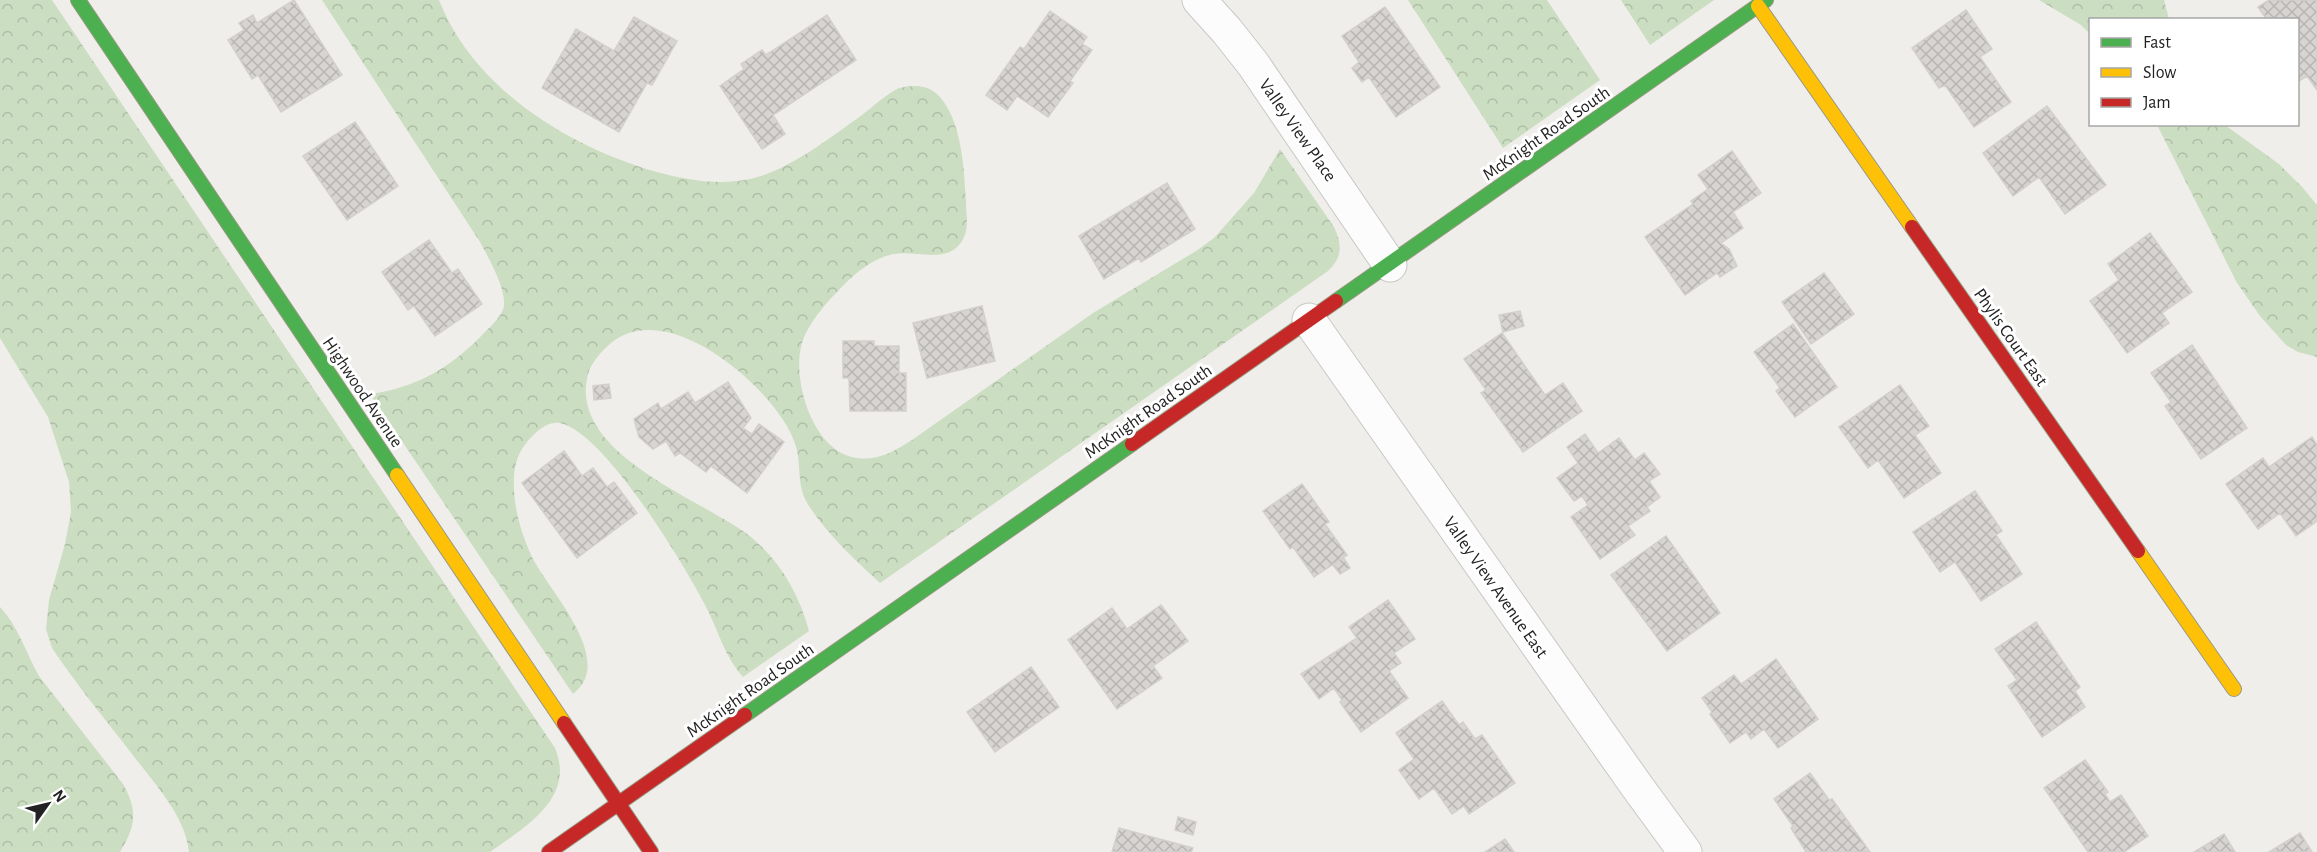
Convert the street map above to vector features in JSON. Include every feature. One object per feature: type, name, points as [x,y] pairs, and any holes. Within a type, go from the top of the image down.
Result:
[{"type":"street","name":"Highwood Avenue","points":[[78,0],[651,852]]},
{"type":"street","name":"Valley View Place","points":[[1199,0],[1253,64],[1390,265]]},
{"type":"street","name":"McKnight Road South","points":[[549,852],[1762,3]]},
{"type":"street","name":"Phylis Court East","points":[[1762,3],[2234,689]]},
{"type":"street","name":"Valley View Avenue East","points":[[1309,321],[1629,776],[1686,852]]},
{"type":"green space","points":[[0,0],[52,0],[555,748],[560,766],[559,782],[553,796],[544,809],[531,821],[490,852],[189,852],[182,825],[159,788],[52,648],[46,629],[49,600],[65,544],[71,512],[69,482],[48,417],[0,338]]},
{"type":"green space","points":[[322,0],[439,0],[455,32],[475,61],[500,87],[528,110],[591,147],[624,161],[657,172],[709,182],[748,179],[774,171],[813,149],[899,88],[919,86],[928,88],[937,94],[952,116],[960,144],[967,215],[964,237],[958,246],[942,254],[894,254],[878,259],[863,268],[828,302],[813,322],[802,343],[799,358],[803,394],[817,429],[828,443],[842,453],[857,458],[879,457],[906,444],[1093,313],[1214,238],[1254,193],[1280,149],[1334,227],[1339,239],[1339,255],[1328,271],[880,583],[816,517],[805,499],[794,441],[781,417],[750,381],[729,363],[681,336],[656,330],[632,332],[611,343],[596,359],[589,371],[587,400],[597,426],[616,450],[642,470],[729,522],[762,547],[788,580],[800,604],[809,631],[743,677],[731,660],[705,605],[680,561],[620,474],[598,449],[578,432],[560,423],[549,424],[527,442],[520,453],[515,468],[514,492],[526,544],[574,624],[583,644],[588,663],[585,680],[573,694],[370,394],[419,381],[447,365],[473,344],[496,320],[503,310],[504,299],[496,273],[480,242]]},
{"type":"green space","points":[[1408,0],[1547,0],[1600,80],[1503,148]]},
{"type":"green space","points":[[1621,0],[1714,0],[1650,45]]},
{"type":"green space","points":[[2039,0],[2164,0],[2169,18],[2089,18],[2089,33],[2081,25]]},
{"type":"green space","points":[[2158,126],[2226,126],[2279,164],[2317,205],[2317,357],[2298,352],[2286,345],[2260,316],[2237,283]]},
{"type":"green space","points":[[0,607],[17,631],[39,676],[123,784],[128,794],[133,811],[132,826],[120,852],[0,852]]},
{"type":"building","points":[[294,0],[342,75],[281,112],[258,75],[252,79],[228,40],[244,30],[239,23],[253,15],[257,23]]},
{"type":"building","points":[[2269,0],[2317,0],[2317,90],[2307,76],[2299,81],[2299,18],[2266,18],[2258,7]]},
{"type":"building","points":[[1385,7],[1440,87],[1396,117],[1369,77],[1362,82],[1352,68],[1359,62],[1342,36]]},
{"type":"building","points":[[1966,10],[1992,49],[1980,57],[2011,102],[1974,127],[1945,85],[1939,88],[1912,48]]},
{"type":"building","points":[[1050,11],[1087,37],[1082,44],[1092,50],[1070,81],[1073,83],[1048,117],[1017,96],[1007,110],[986,95],[1020,47],[1024,49]]},
{"type":"building","points":[[827,15],[856,60],[773,115],[785,134],[762,149],[720,86],[744,69],[741,64],[762,50],[766,55]]},
{"type":"building","points":[[634,17],[677,41],[652,85],[647,83],[619,132],[542,88],[576,29],[614,51]]},
{"type":"building","points":[[2047,106],[2106,185],[2065,214],[2039,177],[2013,196],[1983,153]]},
{"type":"building","points":[[355,122],[398,186],[347,220],[303,156]]},
{"type":"building","points":[[1732,151],[1761,193],[1733,212],[1743,228],[1721,243],[1729,249],[1737,266],[1720,277],[1717,273],[1685,295],[1645,237],[1693,204],[1691,201],[1708,189],[1698,175]]},
{"type":"building","points":[[1167,183],[1195,229],[1141,262],[1139,258],[1104,279],[1079,236]]},
{"type":"building","points":[[2150,233],[2192,292],[2162,313],[2169,323],[2127,353],[2090,301],[2119,280],[2108,264]]},
{"type":"building","points":[[429,240],[452,273],[458,269],[482,304],[435,336],[414,306],[408,310],[382,272]]},
{"type":"building","points":[[1824,273],[1854,314],[1811,344],[1782,302]]},
{"type":"building","points":[[982,306],[995,361],[927,378],[913,323]]},
{"type":"building","points":[[1520,311],[1524,326],[1503,332],[1499,315]]},
{"type":"building","points":[[1793,324],[1837,387],[1795,417],[1776,391],[1780,388],[1754,352]]},
{"type":"building","points":[[1502,333],[1545,395],[1563,383],[1582,411],[1523,452],[1481,393],[1486,390],[1464,359]]},
{"type":"building","points":[[843,341],[874,341],[874,346],[899,346],[899,373],[906,373],[906,411],[850,411],[849,378],[843,378]]},
{"type":"building","points":[[2192,345],[2247,428],[2201,459],[2165,406],[2171,402],[2151,373]]},
{"type":"building","points":[[728,382],[751,418],[743,428],[752,434],[759,424],[784,442],[747,493],[711,466],[706,472],[680,453],[675,456],[666,441],[653,449],[639,437],[634,419],[658,403],[661,409],[688,392],[695,403]]},
{"type":"building","points":[[609,384],[611,398],[594,400],[593,386]]},
{"type":"building","points":[[1900,385],[1929,426],[1915,435],[1941,473],[1904,498],[1878,460],[1868,468],[1839,427]]},
{"type":"building","points":[[1585,434],[1598,453],[1619,438],[1635,460],[1644,453],[1660,474],[1649,481],[1660,497],[1647,507],[1650,511],[1628,526],[1635,535],[1600,559],[1571,517],[1588,505],[1582,496],[1574,501],[1557,478],[1578,463],[1567,447]]},
{"type":"building","points":[[2312,437],[2317,445],[2317,521],[2296,536],[2280,513],[2258,529],[2226,484],[2263,458],[2269,467]]},
{"type":"building","points":[[564,451],[582,476],[593,468],[607,487],[614,482],[637,513],[577,558],[522,483]]},
{"type":"building","points":[[1302,484],[1329,522],[1325,524],[1347,555],[1314,577],[1293,547],[1290,549],[1263,511]]},
{"type":"building","points":[[1975,491],[2002,531],[1996,535],[2022,574],[1981,601],[1955,562],[1940,572],[1913,532]]},
{"type":"building","points":[[1666,536],[1720,613],[1667,651],[1611,575]]},
{"type":"building","points":[[1343,557],[1350,568],[1340,574],[1333,565]]},
{"type":"building","points":[[1388,600],[1415,639],[1394,653],[1401,663],[1389,671],[1408,698],[1361,732],[1340,702],[1342,700],[1334,688],[1319,699],[1301,674],[1357,638],[1349,627]]},
{"type":"building","points":[[1161,605],[1188,641],[1153,666],[1162,678],[1117,709],[1068,640],[1112,608],[1127,629]]},
{"type":"building","points":[[2036,622],[2080,687],[2075,691],[2085,707],[2042,737],[2008,686],[2017,680],[1995,649]]},
{"type":"building","points":[[1776,659],[1818,719],[1778,748],[1764,729],[1751,739],[1746,732],[1730,743],[1702,698],[1734,675],[1741,684]]},
{"type":"building","points":[[1031,667],[1059,707],[995,752],[967,712]]},
{"type":"building","points":[[1442,701],[1459,725],[1463,722],[1475,739],[1482,735],[1515,783],[1469,814],[1464,806],[1452,814],[1434,788],[1419,799],[1399,770],[1414,759],[1396,733]]},
{"type":"building","points":[[2085,760],[2108,792],[2105,794],[2110,802],[2121,795],[2148,836],[2124,852],[2088,852],[2044,788]]},
{"type":"building","points":[[1810,773],[1870,852],[1806,852],[1791,828],[1793,826],[1774,799]]},
{"type":"building","points":[[1178,817],[1196,822],[1193,835],[1175,830]]},
{"type":"building","points":[[1119,828],[1193,848],[1191,852],[1112,852]]},
{"type":"building","points":[[2300,833],[2312,852],[2269,852]]},
{"type":"building","points":[[2224,834],[2235,852],[2194,852]]},
{"type":"building","points":[[1505,839],[1514,852],[1485,852]]},
{"type":"traffic: fast","points":[[78,0],[397,475]]},
{"type":"traffic: fast","points":[[1336,301],[1766,0]]},
{"type":"traffic: fast","points":[[745,715],[1132,444]]},
{"type":"traffic: slow","points":[[1758,6],[1912,227]]},
{"type":"traffic: slow","points":[[397,475],[564,723]]},
{"type":"traffic: slow","points":[[2138,551],[2234,689]]},
{"type":"traffic: jam","points":[[1912,227],[2138,551]]},
{"type":"traffic: jam","points":[[1132,444],[1336,301]]},
{"type":"traffic: jam","points":[[549,852],[745,715]]},
{"type":"traffic: jam","points":[[564,723],[651,852]]}]
